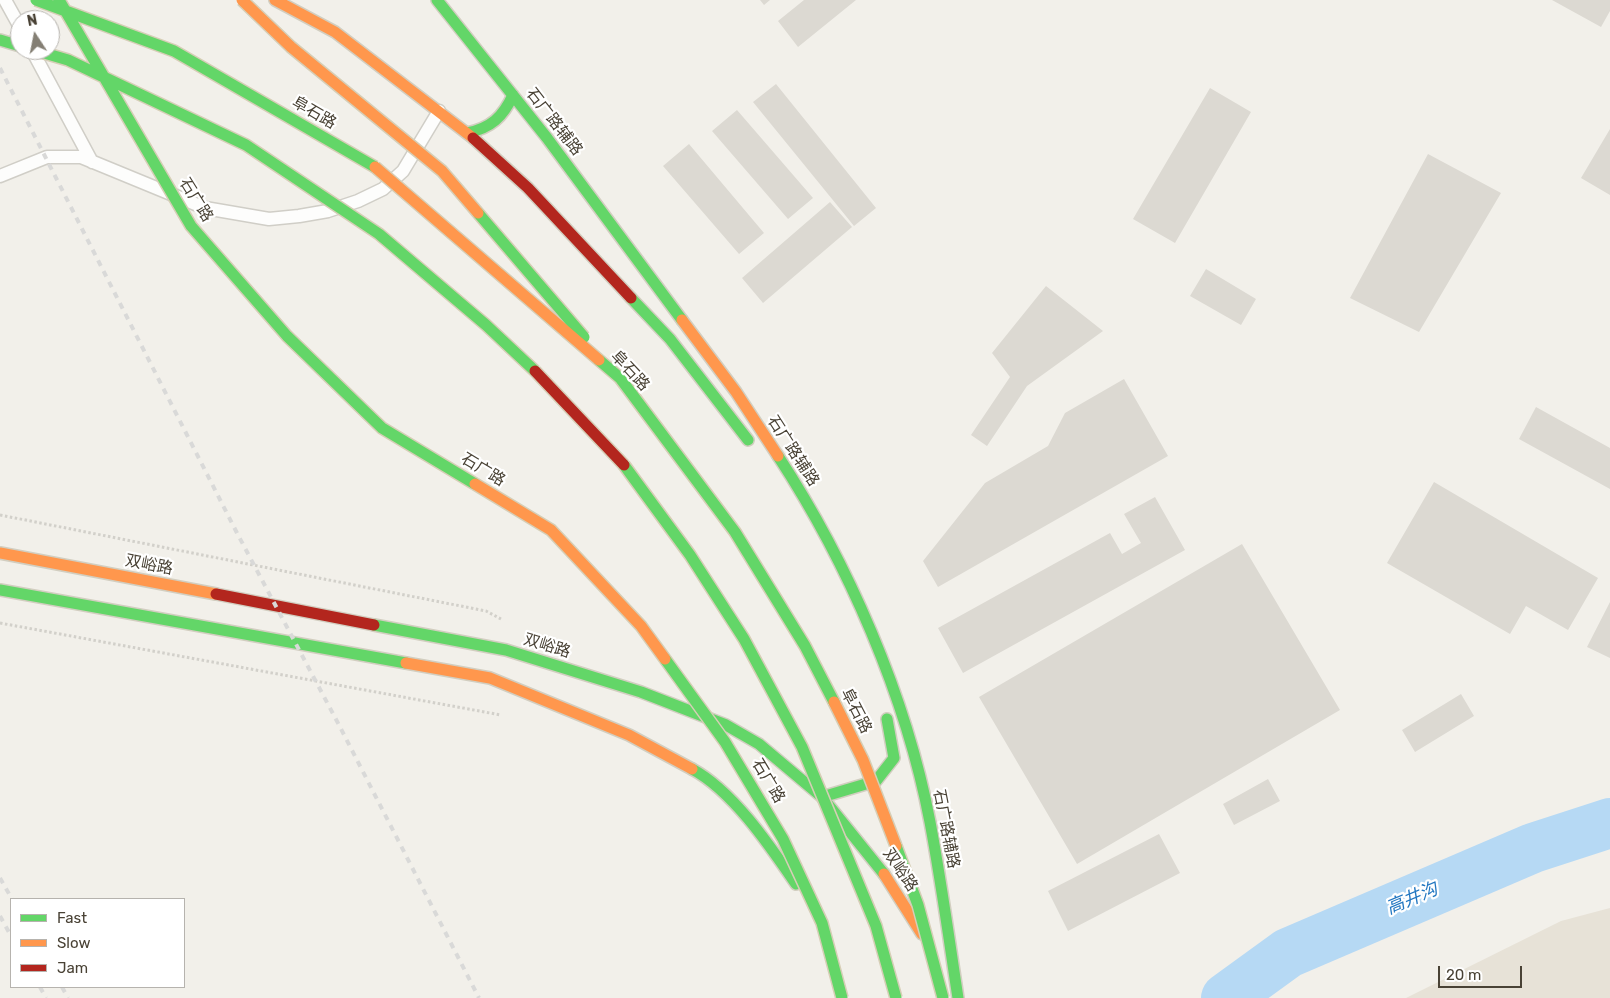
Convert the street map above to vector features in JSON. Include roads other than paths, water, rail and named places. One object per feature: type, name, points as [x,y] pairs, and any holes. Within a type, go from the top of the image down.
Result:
[{"type":"main road","name":"阜石路","points":[[36,0],[174,51],[374,166],[620,378],[735,532],[804,646],[862,760],[918,905],[944,998]]},
{"type":"main road","name":"石广路","points":[[59,0],[191,226],[287,336],[382,428],[551,530],[641,626],[725,742],[783,839],[822,923],[842,998]]},
{"type":"main road","points":[[242,0],[291,47],[442,171],[620,378]]},
{"type":"main road","name":"石广路辅路","points":[[275,0],[336,32],[467,133],[528,188],[670,339],[755,450]]},
{"type":"main road","name":"石广路辅路","points":[[437,0],[513,95],[736,392],[800,488],[862,610],[890,678],[909,737],[930,821],[958,998]]},
{"type":"main road","points":[[60,58],[246,145],[380,234],[486,325],[539,375],[621,461],[690,555],[744,639],[802,747],[876,926],[896,998]]},
{"type":"main road","points":[[467,133],[484,130],[498,120],[506,110],[513,95]]},
{"type":"main road","name":"双峪路","points":[[0,553],[506,650],[641,692],[726,725],[759,744],[822,797],[877,862],[923,935],[944,998]]},
{"type":"main road","points":[[0,590],[490,678],[629,735],[711,779],[767,842],[808,902],[851,998]]},
{"type":"main road","points":[[822,797],[876,781],[894,758],[890,729],[884,711]]},
{"type":"lane","points":[[38,60],[92,162]]},
{"type":"lane","points":[[0,176],[47,157],[81,157],[205,208],[269,219],[299,216],[358,201],[383,189],[403,171],[439,111]]},
{"type":"waterway","name":"高井沟","points":[[1226,998],[1288,953],[1533,848],[1610,823]]},
{"type":"railway","points":[[0,68],[237,533],[339,725],[479,998]]},
{"type":"railway","points":[[0,878],[11,898]]},
{"type":"railway","points":[[0,916],[10,934]]},
{"type":"railway","points":[[41,988],[46,998]]},
{"type":"railway","points":[[63,988],[68,998]]}]
